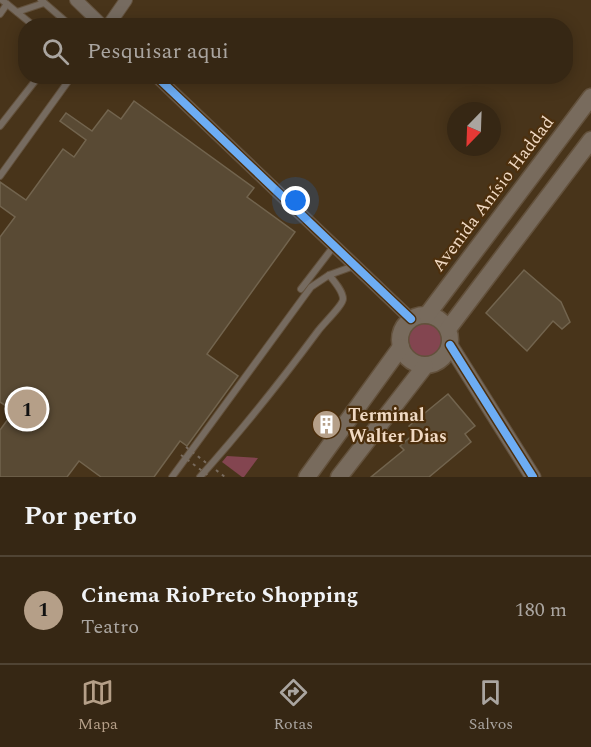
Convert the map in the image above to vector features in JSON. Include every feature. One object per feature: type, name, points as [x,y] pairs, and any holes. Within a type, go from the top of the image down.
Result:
[{"type":"main road","name":"Avenida Anísio Haddad","points":[[419,317],[591,98]]},
{"type":"main road","points":[[401,347],[410,360],[425,366],[433,364],[450,347],[591,140]]},
{"type":"main road","points":[[307,477],[401,347],[402,331],[419,317],[442,322],[450,347]]},
{"type":"main road","points":[[339,477],[425,366]]},
{"type":"street","points":[[76,0],[95,18]]},
{"type":"street","points":[[114,18],[126,0]]},
{"type":"street","points":[[164,84],[354,266],[419,317]]},
{"type":"street","points":[[450,347],[533,477]]},
{"type":"lane","points":[[17,12],[43,1],[62,18]]},
{"type":"lane","points":[[0,14],[5,2],[24,18]]},
{"type":"lane","points":[[0,126],[33,84]]},
{"type":"lane","points":[[0,176],[66,84]]},
{"type":"lane","points":[[301,289],[334,246]]},
{"type":"lane","points":[[171,477],[311,287],[329,275],[354,266]]},
{"type":"lane","points":[[200,477],[273,391],[327,318],[341,305],[342,294],[329,275]]},
{"type":"path","points":[[186,447],[225,477]]},
{"type":"path","points":[[181,455],[209,476]]},
{"type":"shaded area","points":[[425,320],[439,326],[445,340],[439,354],[425,360],[411,354],[405,340],[411,326]]},
{"type":"shaded area","points":[[227,456],[258,458],[242,477],[222,462]]},
{"type":"building","points":[[134,101],[254,188],[247,197],[295,232],[207,354],[238,376],[187,446],[180,441],[154,477],[101,477],[79,461],[67,477],[0,477],[0,430],[14,411],[0,402],[0,237],[15,217],[0,206],[0,182],[26,200],[63,149],[74,157],[86,140],[60,121],[66,113],[92,131],[108,110],[121,119]]},
{"type":"building","points":[[524,270],[561,302],[570,322],[562,329],[553,321],[527,351],[486,313]]},
{"type":"building","points":[[448,394],[475,426],[465,434],[471,442],[429,477],[371,477],[404,450],[400,446],[415,433],[409,426]]},
{"type":"cycle path","points":[[164,84],[411,319]]},
{"type":"cycle path","points":[[450,345],[533,477]]},
{"type":"place","name":"Cinema RioPreto Shopping","points":[[27,409]]},
{"type":"place","name":"Terminal Walter Dias","points":[[327,425]]}]
